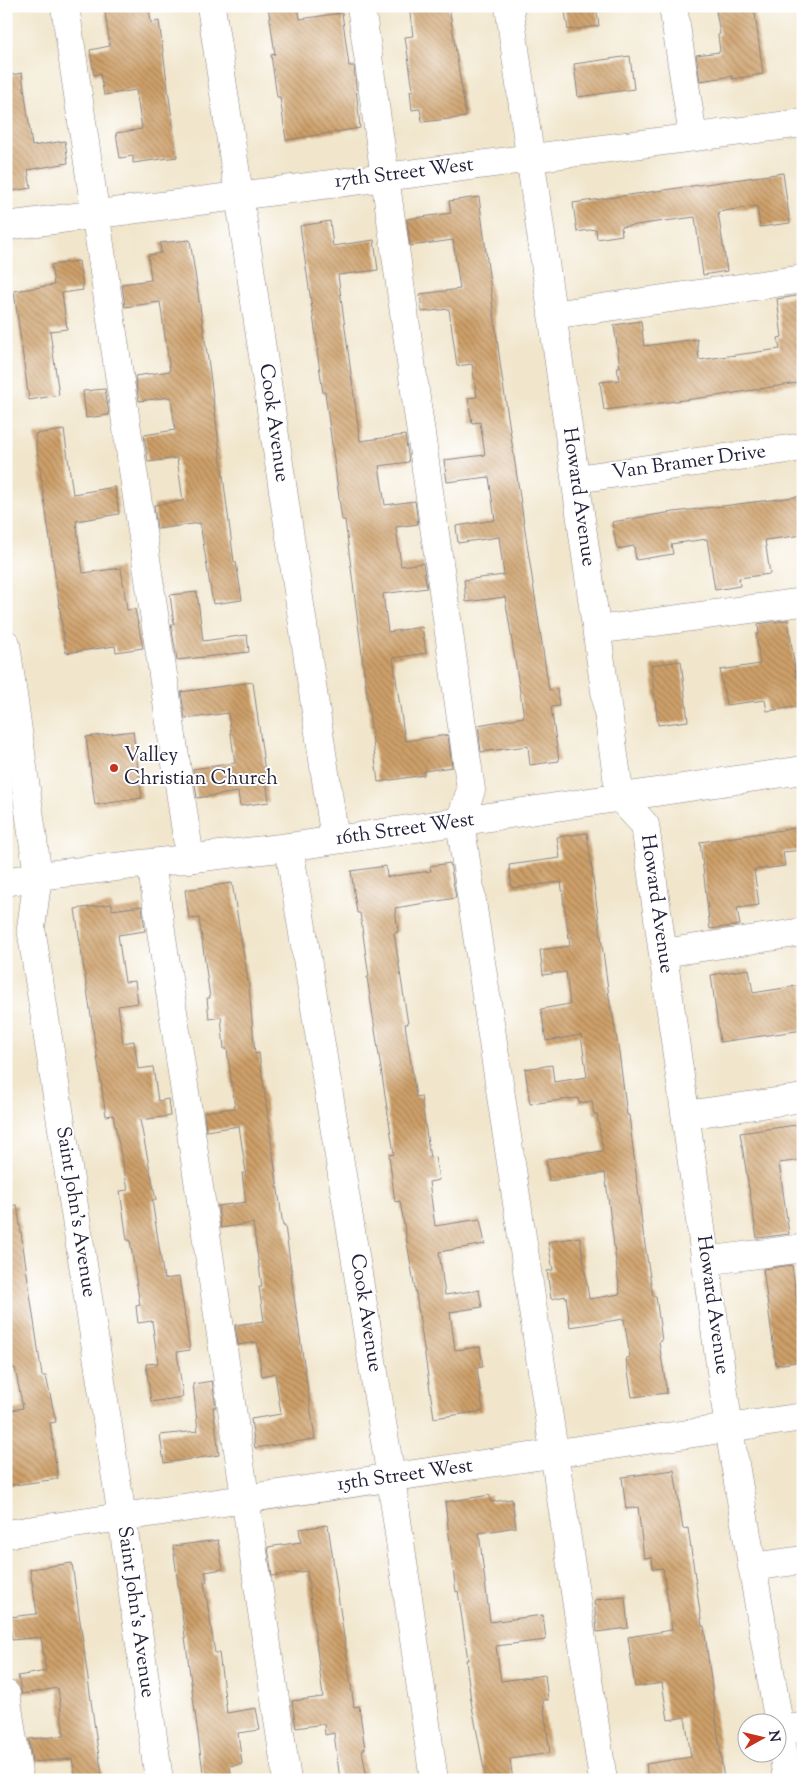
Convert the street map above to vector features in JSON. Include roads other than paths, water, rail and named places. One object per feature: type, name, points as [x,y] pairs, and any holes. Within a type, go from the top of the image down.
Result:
[{"type":"street","points":[[65,6],[190,858]]},
{"type":"street","name":"Cook Avenue","points":[[211,6],[335,840]]},
{"type":"street","points":[[361,6],[471,790],[460,822],[603,1780]]},
{"type":"street","name":"Howard Avenue","points":[[509,6],[620,798],[645,825],[729,1429],[752,1566],[792,1728],[787,1780]]},
{"type":"street","points":[[674,6],[693,137]]},
{"type":"street","name":"17th Street West","points":[[6,226],[240,194],[530,159],[803,123]]},
{"type":"street","points":[[552,314],[803,279]]},
{"type":"street","name":"Van Bramer Drive","points":[[576,479],[803,447]]},
{"type":"street","points":[[597,630],[803,602]]},
{"type":"street","name":"Saint John's Avenue","points":[[6,644],[38,876],[32,928],[122,1517],[159,1780]]},
{"type":"street","name":"16th Street West","points":[[6,882],[38,876],[289,847],[803,770]]},
{"type":"street","name":"Cook Avenue","points":[[289,847],[391,1478],[434,1780]]},
{"type":"street","points":[[151,863],[287,1780]]},
{"type":"street","points":[[663,953],[803,932]]},
{"type":"street","points":[[686,1115],[803,1098]]},
{"type":"street","points":[[706,1261],[803,1248]]},
{"type":"street","name":"15th Street West","points":[[6,1534],[803,1418]]},
{"type":"street","points":[[752,1566],[803,1560]]},
{"type":"street","points":[[6,1694],[19,1780]]},
{"type":"place","name":"Valley Christian Church","points":[[114,768]]}]
